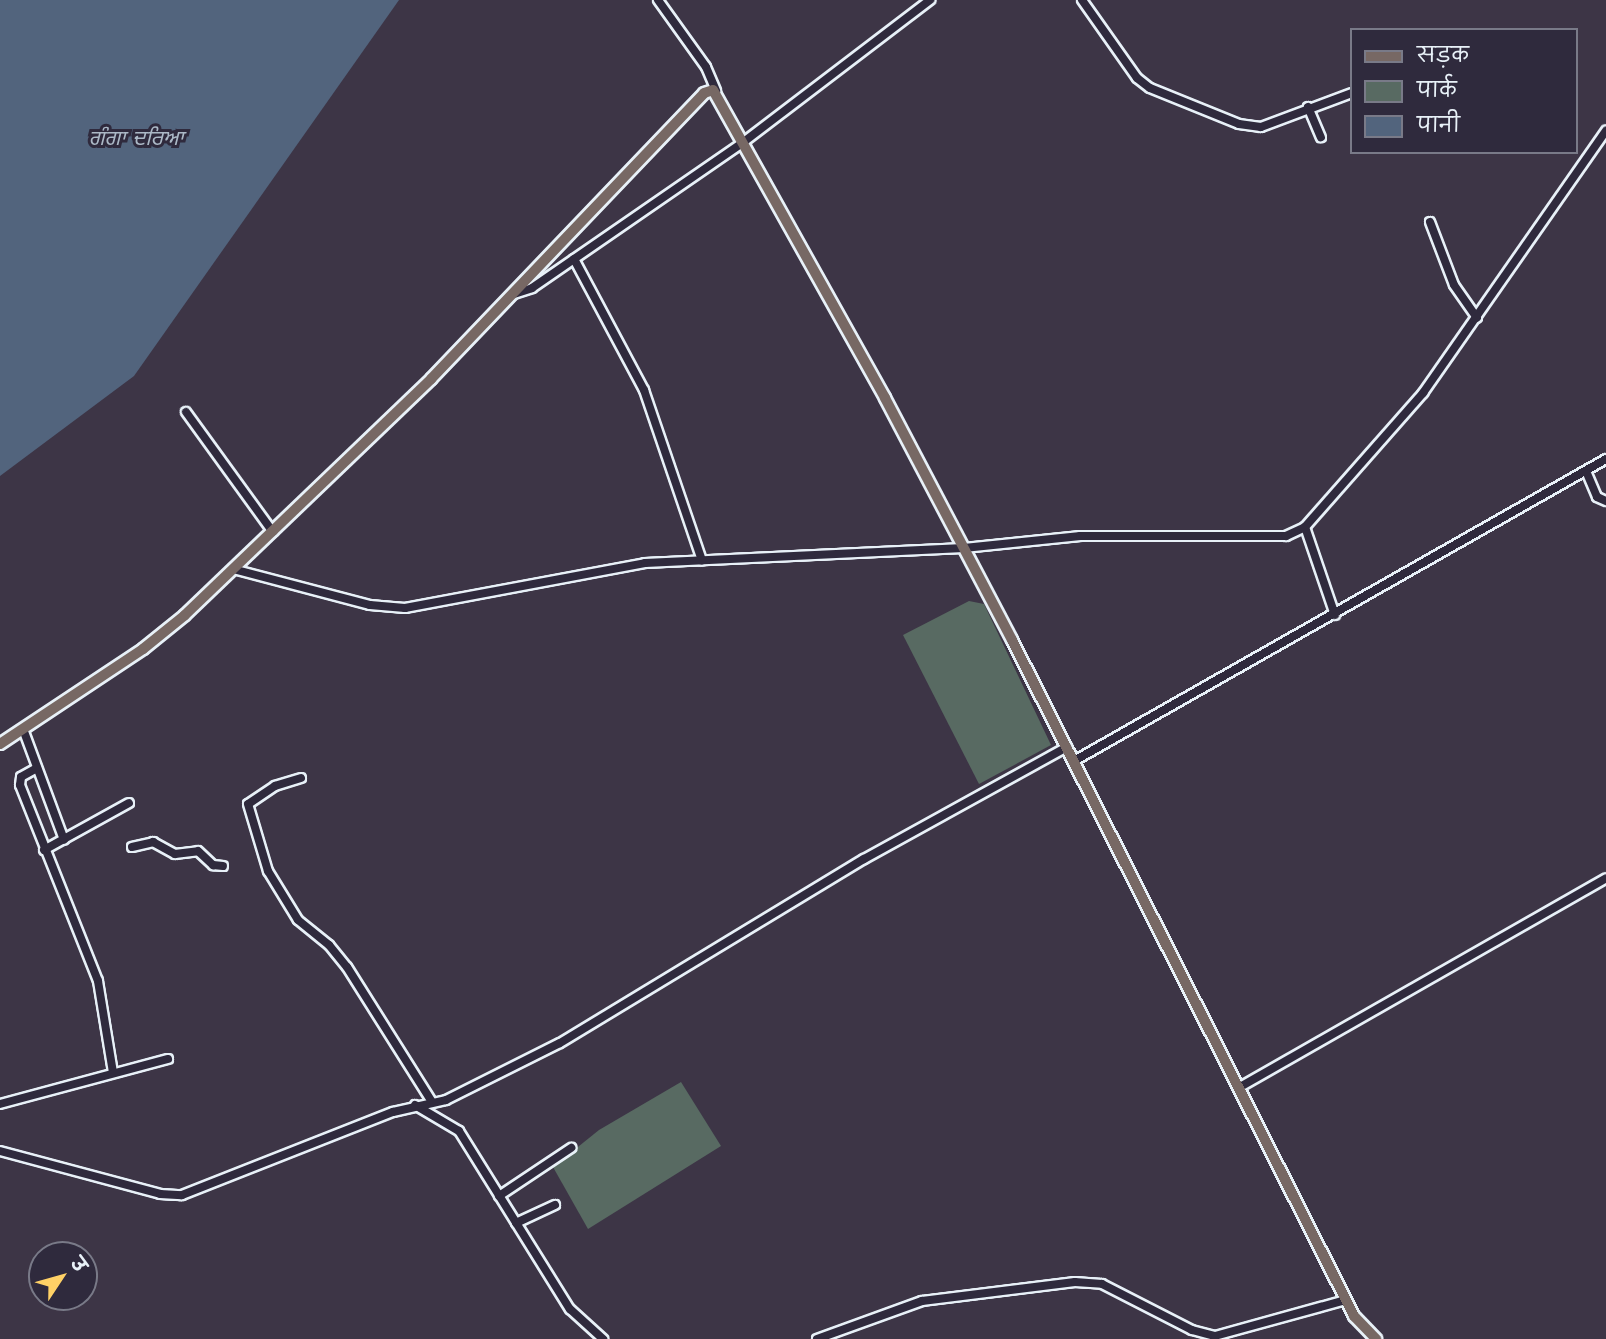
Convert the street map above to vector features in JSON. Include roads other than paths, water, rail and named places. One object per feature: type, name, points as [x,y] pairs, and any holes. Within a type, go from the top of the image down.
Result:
[{"type":"main road","points":[[0,744],[143,649],[185,615],[273,532],[485,322],[704,93],[716,91],[964,548],[1346,1300],[1376,1339]]},
{"type":"street","points":[[658,0],[706,67],[716,91]]},
{"type":"street","points":[[511,295],[527,291],[745,141],[930,0]]},
{"type":"street","points":[[1082,0],[1128,69],[1150,88],[1252,127],[1350,94]]},
{"type":"street","points":[[1308,107],[1321,137]]},
{"type":"street","points":[[233,569],[370,606],[405,608],[645,563],[964,548],[1080,536],[1278,537],[1305,527],[1423,393],[1606,131]]},
{"type":"street","points":[[1430,222],[1454,285],[1477,318]]},
{"type":"street","points":[[574,259],[644,390],[702,560]]},
{"type":"street","points":[[186,412],[273,532]]},
{"type":"street","points":[[1074,761],[1606,459]]},
{"type":"street","points":[[1586,471],[1597,497],[1606,501]]},
{"type":"street","points":[[1305,527],[1335,615]]},
{"type":"street","points":[[23,729],[64,840]]},
{"type":"street","points":[[0,1151],[160,1194],[182,1195],[415,1105],[446,1100],[560,1042],[864,859],[1067,747]]},
{"type":"street","points":[[37,768],[20,781],[44,850],[98,981],[113,1073]]},
{"type":"street","points":[[301,778],[280,783],[252,800],[248,814],[267,855],[268,871],[293,913],[334,950],[432,1102]]},
{"type":"street","points":[[44,850],[129,803]]},
{"type":"street","points":[[132,847],[153,842],[175,854],[198,851],[223,866]]},
{"type":"street","points":[[1240,1087],[1606,878]]},
{"type":"street","points":[[0,1104],[168,1059]]},
{"type":"street","points":[[415,1105],[459,1131],[570,1309],[603,1339]]},
{"type":"street","points":[[499,1196],[571,1148]]},
{"type":"street","points":[[516,1223],[555,1205]]},
{"type":"street","points":[[817,1339],[922,1301],[1074,1282],[1102,1284],[1192,1330],[1215,1336],[1346,1300]]},
{"type":"water","name":"ਗੰਗਾ ਦਰਿਆ","points":[[0,0],[399,0],[134,376],[0,476]]}]
